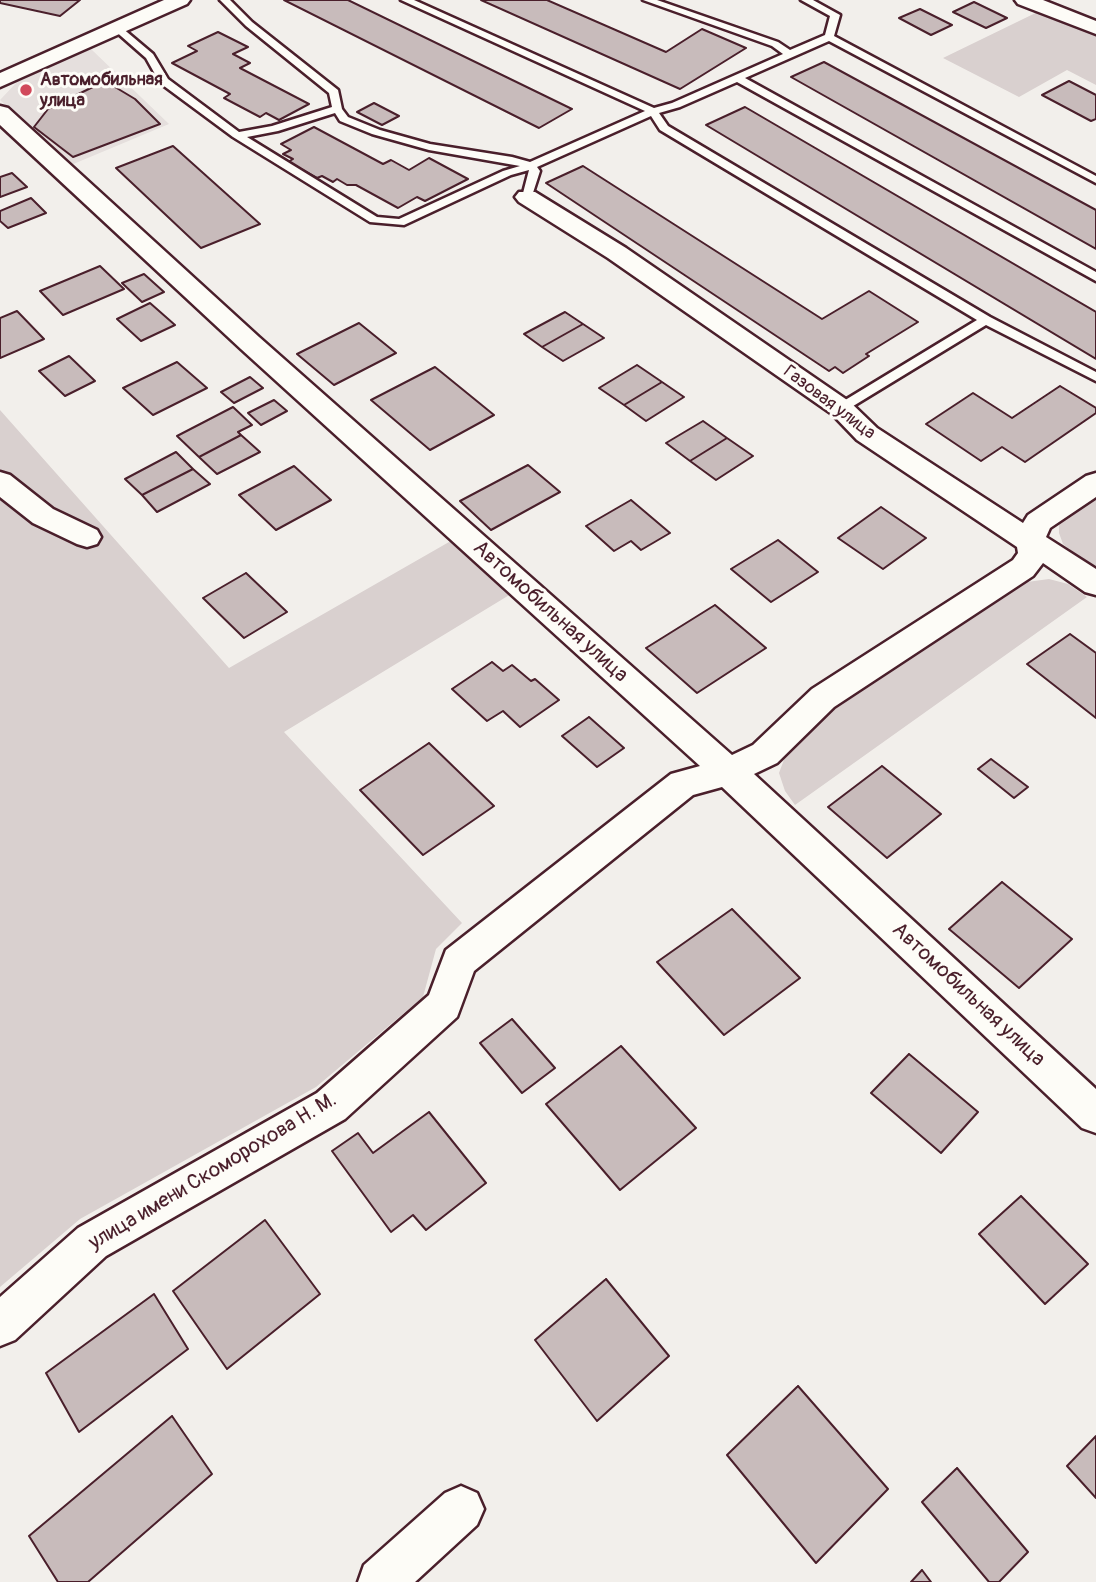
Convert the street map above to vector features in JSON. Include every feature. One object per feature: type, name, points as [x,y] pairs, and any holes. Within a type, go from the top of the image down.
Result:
[{"type":"street","points":[[1025,0],[1096,28]]},
{"type":"street","points":[[0,81],[118,29],[170,2]]},
{"type":"street","name":"Автомобильная улица","points":[[0,113],[250,344],[791,828],[1096,1115]]},
{"type":"street","name":"Газовая улица","points":[[527,197],[617,253],[841,408],[867,434],[1096,584]]},
{"type":"street","points":[[0,482],[43,516],[87,537]]},
{"type":"street","name":"улица имени Скоморохова Н. М.","points":[[0,1325],[92,1242],[331,1106],[444,1005],[459,961],[683,784],[727,772],[765,754],[823,698],[1023,568],[1033,555],[1031,539],[1038,522],[1096,483]]},
{"type":"street","points":[[381,1582],[461,1509]]},
{"type":"lane","points":[[225,0],[249,24],[334,92],[337,109],[344,119],[429,148],[512,160],[531,166],[535,171],[527,197]]},
{"type":"lane","points":[[406,0],[653,111],[664,128],[986,320],[1096,377]]},
{"type":"lane","points":[[648,0],[775,44],[789,54]]},
{"type":"lane","points":[[806,0],[835,15],[829,37]]},
{"type":"lane","points":[[118,29],[150,56],[164,81],[237,135],[374,220],[400,223],[507,173],[531,166],[653,111],[676,105],[829,37]]},
{"type":"lane","points":[[829,37],[1096,180]]},
{"type":"lane","points":[[738,78],[1096,277]]},
{"type":"lane","points":[[237,135],[274,129],[337,109]]},
{"type":"lane","points":[[841,408],[986,320]]},
{"type":"shaded area","points":[[1054,4],[1096,23],[1096,85],[1067,70],[1019,97],[943,58]]},
{"type":"shaded area","points":[[91,49],[169,124],[71,165],[0,100],[17,82]]},
{"type":"shaded area","points":[[0,410],[229,668],[456,538],[511,594],[284,732],[462,923],[436,949],[423,997],[316,1087],[80,1219],[0,1287]]},
{"type":"shaded area","points":[[1096,495],[1096,572],[1063,544],[1059,522]]},
{"type":"shaded area","points":[[1049,579],[1068,584],[1087,597],[795,805],[785,791],[779,773],[785,757],[836,706],[1027,582]]},
{"type":"building","points":[[0,0],[80,0],[60,16],[0,3]]},
{"type":"building","points":[[284,0],[348,0],[572,109],[539,128]]},
{"type":"building","points":[[481,0],[547,0],[666,52],[702,29],[746,48],[680,89]]},
{"type":"building","points":[[974,2],[1007,18],[986,28],[953,12]]},
{"type":"building","points":[[920,9],[952,25],[931,35],[899,18]]},
{"type":"building","points":[[218,32],[248,47],[233,54],[250,63],[240,68],[309,104],[279,120],[266,113],[260,117],[224,98],[230,94],[172,63],[197,51],[188,46]]},
{"type":"building","points":[[824,62],[1096,210],[1096,249],[791,77]]},
{"type":"building","points":[[105,81],[135,99],[160,124],[73,157],[34,127],[48,109]]},
{"type":"building","points":[[1069,81],[1096,95],[1096,119],[1091,121],[1042,95]]},
{"type":"building","points":[[374,103],[399,116],[382,125],[357,112]]},
{"type":"building","points":[[745,107],[1096,312],[1096,359],[706,125]]},
{"type":"building","points":[[314,127],[383,164],[391,160],[409,170],[429,158],[468,179],[425,201],[417,197],[398,208],[356,185],[347,185],[337,179],[333,182],[322,176],[317,178],[288,162],[293,159],[283,154],[291,150],[281,144]]},
{"type":"building","points":[[173,146],[260,224],[201,248],[116,168]]},
{"type":"building","points":[[583,166],[822,319],[869,291],[918,322],[866,354],[869,356],[843,373],[835,367],[829,371],[546,183]]},
{"type":"building","points":[[12,173],[27,187],[0,197],[0,177]]},
{"type":"building","points":[[31,198],[46,213],[8,228],[0,221],[0,211]]},
{"type":"building","points":[[100,266],[124,289],[63,315],[40,291]]},
{"type":"building","points":[[144,274],[164,292],[142,302],[122,283]]},
{"type":"building","points":[[150,303],[175,325],[141,341],[117,319]]},
{"type":"building","points":[[17,311],[44,339],[0,358],[0,318]]},
{"type":"building","points":[[565,312],[583,324],[542,347],[524,334]]},
{"type":"building","points":[[359,323],[396,353],[334,385],[297,354]]},
{"type":"building","points":[[583,324],[604,338],[563,361],[542,347]]},
{"type":"building","points":[[69,356],[95,381],[65,396],[39,371]]},
{"type":"building","points":[[177,362],[207,388],[153,415],[123,388]]},
{"type":"building","points":[[637,365],[662,382],[624,405],[599,388]]},
{"type":"building","points":[[435,367],[494,415],[430,450],[371,400]]},
{"type":"building","points":[[250,377],[263,388],[234,403],[221,392]]},
{"type":"building","points":[[662,382],[684,397],[646,421],[624,405]]},
{"type":"building","points":[[1060,386],[1096,408],[1096,413],[1025,462],[1002,447],[981,461],[926,424],[973,393],[1012,418]]},
{"type":"building","points":[[274,400],[287,411],[261,425],[248,413]]},
{"type":"building","points":[[233,407],[252,425],[238,432],[241,435],[199,457],[177,436]]},
{"type":"building","points":[[703,421],[727,438],[690,461],[666,443]]},
{"type":"building","points":[[241,435],[260,452],[217,474],[199,457]]},
{"type":"building","points":[[727,438],[753,456],[716,480],[690,461]]},
{"type":"building","points":[[176,452],[193,469],[142,495],[125,479]]},
{"type":"building","points":[[528,465],[560,492],[491,530],[460,501]]},
{"type":"building","points":[[294,466],[331,500],[276,530],[239,495]]},
{"type":"building","points":[[193,469],[210,484],[157,512],[142,495]]},
{"type":"building","points":[[631,500],[670,533],[641,550],[631,541],[614,551],[586,526]]},
{"type":"building","points":[[881,507],[926,538],[883,569],[838,538]]},
{"type":"building","points":[[778,540],[818,572],[771,602],[731,569]]},
{"type":"building","points":[[246,573],[287,612],[244,638],[203,598]]},
{"type":"building","points":[[715,605],[766,648],[697,693],[646,648]]},
{"type":"building","points":[[1070,634],[1096,653],[1096,718],[1027,664]]},
{"type":"building","points":[[492,662],[503,671],[512,665],[531,681],[535,679],[559,700],[520,727],[503,711],[487,721],[452,689]]},
{"type":"building","points":[[589,717],[624,748],[597,767],[562,736]]},
{"type":"building","points":[[429,743],[494,806],[423,855],[360,790]]},
{"type":"building","points":[[991,759],[1028,787],[1014,798],[978,769]]},
{"type":"building","points":[[882,766],[941,814],[887,858],[828,807]]},
{"type":"building","points":[[1002,882],[1072,939],[1019,988],[949,929]]},
{"type":"building","points":[[732,909],[800,978],[724,1035],[657,962]]},
{"type":"building","points":[[512,1019],[555,1068],[522,1093],[480,1043]]},
{"type":"building","points":[[621,1046],[696,1128],[620,1190],[546,1104]]},
{"type":"building","points":[[909,1054],[978,1112],[941,1153],[871,1093]]},
{"type":"building","points":[[429,1112],[486,1183],[426,1230],[413,1215],[391,1232],[332,1151],[358,1133],[373,1153]]},
{"type":"building","points":[[1021,1196],[1088,1264],[1045,1304],[979,1234]]},
{"type":"building","points":[[265,1220],[320,1294],[227,1369],[173,1291]]},
{"type":"building","points":[[606,1279],[669,1356],[597,1421],[535,1340]]},
{"type":"building","points":[[154,1294],[188,1349],[79,1432],[46,1373]]},
{"type":"building","points":[[798,1386],[888,1489],[816,1563],[727,1455]]},
{"type":"building","points":[[172,1416],[212,1474],[88,1582],[58,1582],[29,1536]]},
{"type":"building","points":[[1096,1436],[1096,1498],[1067,1466]]},
{"type":"building","points":[[957,1468],[1028,1552],[999,1582],[989,1582],[922,1502]]},
{"type":"building","points":[[922,1570],[931,1582],[911,1582]]},
{"type":"place","name":"Автомобильная улица","points":[[26,90]]}]
